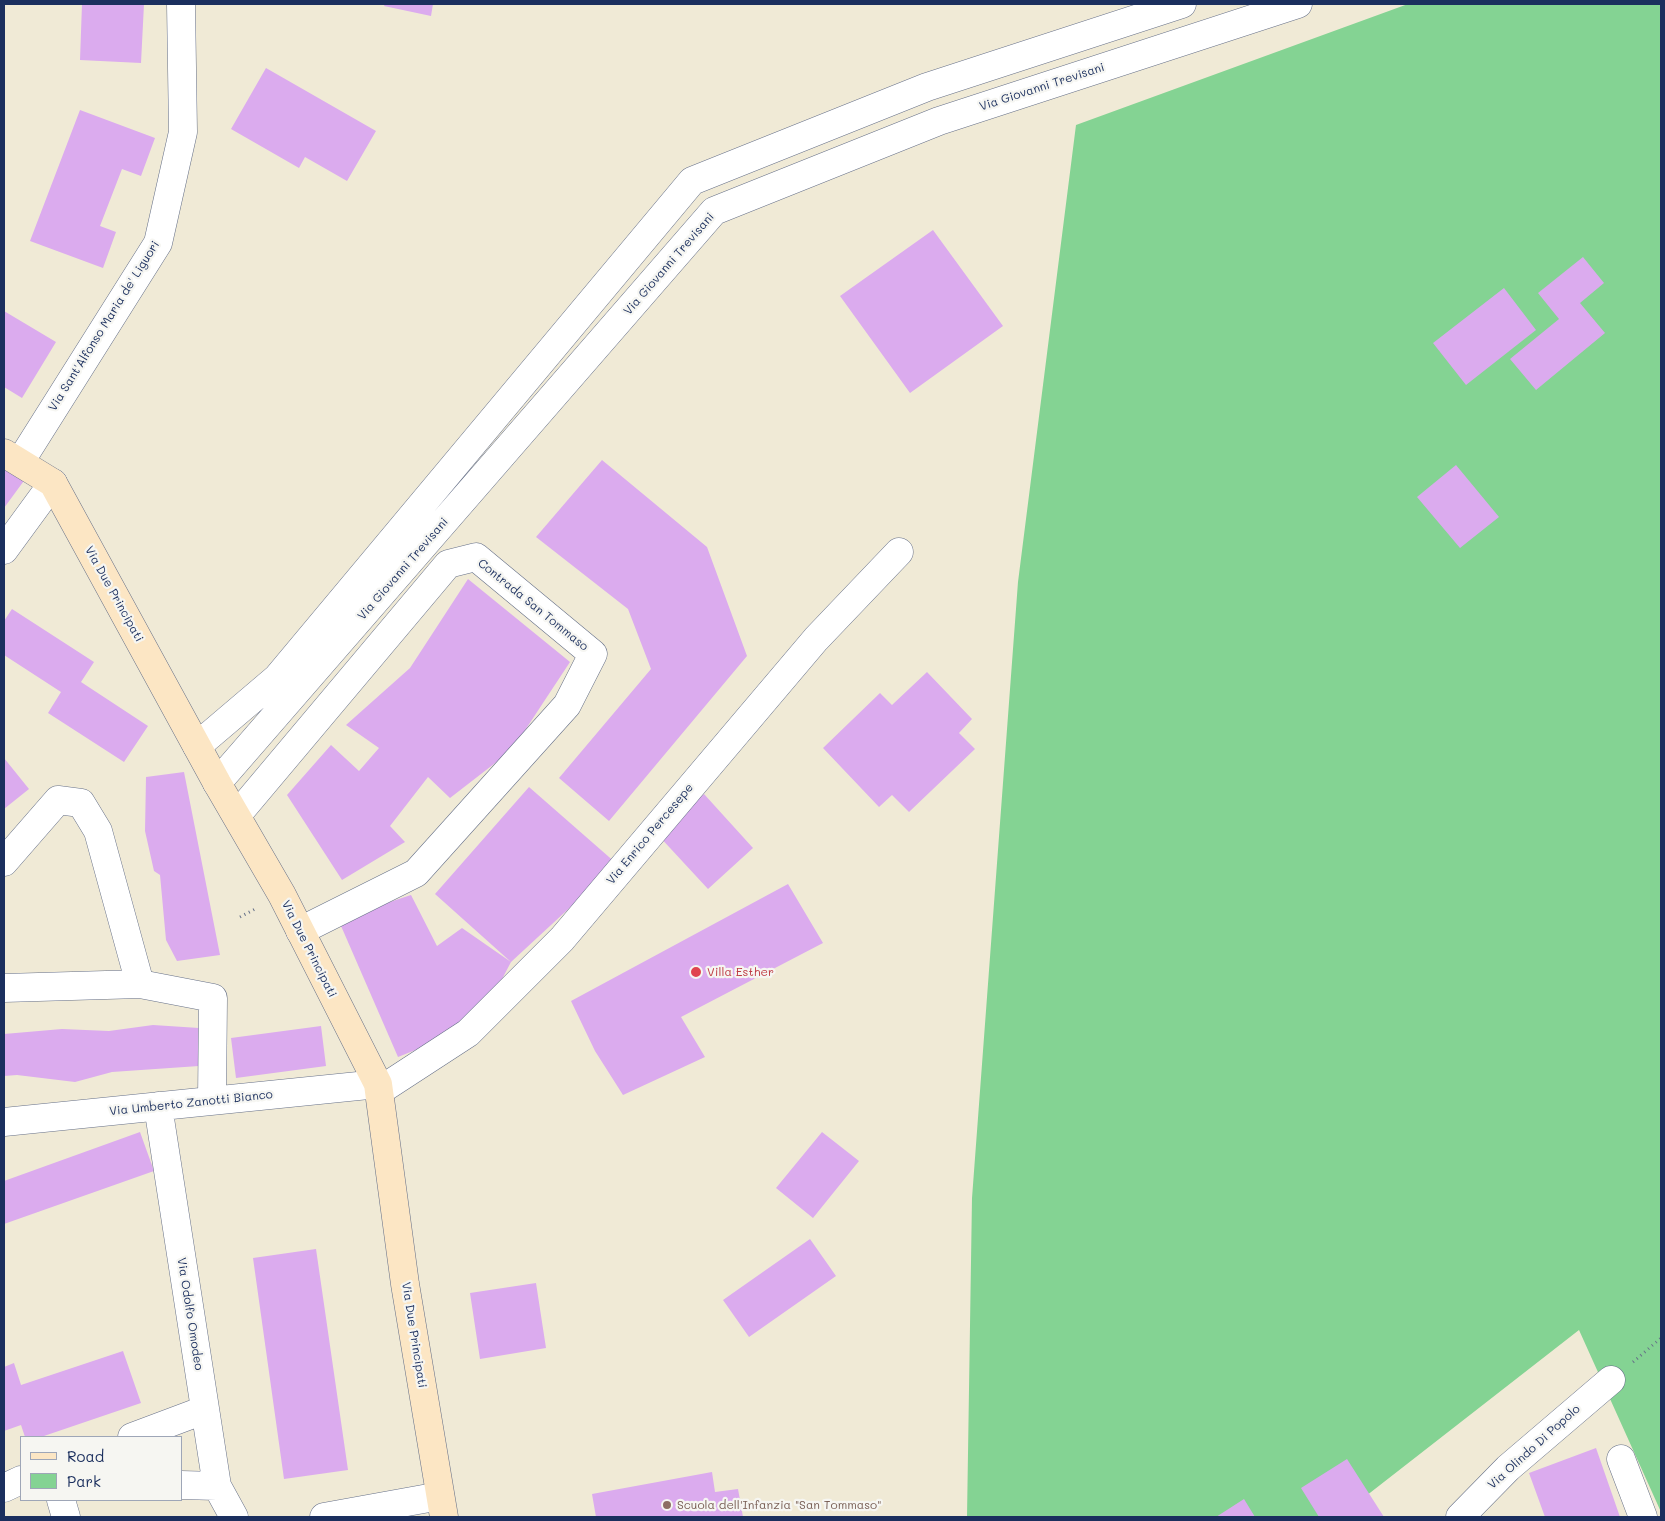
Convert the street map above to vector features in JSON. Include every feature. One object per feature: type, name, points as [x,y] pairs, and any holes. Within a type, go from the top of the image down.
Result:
[{"type":"street","name":"Via Sant'Alfonso Maria de' Liguori","points":[[12,457],[158,243],[183,132],[181,4]]},
{"type":"street","name":"Via Giovanni Trevisani","points":[[197,746],[277,678],[692,181],[927,87],[1182,4]]},
{"type":"street","name":"Via Giovanni Trevisani","points":[[217,783],[714,211],[939,121],[1298,4]]},
{"type":"street","name":"Via Due Principati","points":[[12,457],[53,483],[300,931],[378,1088],[405,1284],[442,1506]]},
{"type":"street","points":[[4,550],[53,483]]},
{"type":"street","name":"Via Enrico Percesepe","points":[[378,1088],[468,1033],[562,939],[816,638],[899,552]]},
{"type":"street","name":"Contrada San Tommaso","points":[[237,815],[448,564],[476,557],[593,654],[568,705],[416,873],[300,931]]},
{"type":"street","points":[[4,862],[58,800],[81,803],[98,831],[140,984]]},
{"type":"street","points":[[4,988],[140,984],[213,998],[212,1100]]},
{"type":"street","name":"Via Umberto Zanotti Bianco","points":[[4,1122],[212,1100],[378,1088]]},
{"type":"street","name":"Via Odolfo Omodeo","points":[[158,1106],[217,1486],[234,1517]]},
{"type":"street","name":"Via Olindo Di Popolo","points":[[1460,1517],[1508,1468],[1612,1380]]},
{"type":"street","points":[[135,1436],[204,1410]]},
{"type":"street","points":[[1621,1459],[1643,1517]]},
{"type":"street","points":[[4,1488],[20,1480]]},
{"type":"street","points":[[182,1485],[217,1486]]},
{"type":"street","points":[[61,1501],[66,1517]]},
{"type":"street","points":[[324,1517],[442,1506]]},
{"type":"path","points":[[1612,1380],[1661,1338]]},
{"type":"green space","points":[[1408,4],[1661,4],[1661,1512],[1579,1330],[1339,1517],[967,1517],[972,1198],[1018,582],[1076,125]]},
{"type":"building","points":[[82,4],[144,4],[141,63],[80,60]]},
{"type":"building","points":[[385,4],[433,4],[431,16],[384,6]]},
{"type":"building","points":[[266,68],[376,131],[347,181],[305,157],[299,168],[231,129]]},
{"type":"building","points":[[80,110],[155,138],[141,176],[122,169],[100,226],[116,232],[103,268],[30,241]]},
{"type":"building","points":[[933,230],[1003,326],[910,393],[840,296]]},
{"type":"building","points":[[1583,257],[1604,283],[1580,303],[1605,333],[1536,390],[1510,359],[1559,319],[1538,293]]},
{"type":"building","points":[[1504,288],[1536,330],[1466,385],[1433,343]]},
{"type":"building","points":[[4,311],[56,342],[22,398],[4,387]]},
{"type":"building","points":[[602,460],[707,547],[747,656],[609,821],[559,778],[651,669],[628,609],[536,537]]},
{"type":"building","points":[[4,465],[26,478],[4,508]]},
{"type":"building","points":[[1456,465],[1499,517],[1460,548],[1417,497]]},
{"type":"building","points":[[468,579],[570,662],[512,750],[450,798],[428,777],[390,826],[405,842],[342,880],[287,795],[331,745],[359,771],[379,748],[346,725],[410,668]]},
{"type":"building","points":[[12,609],[94,662],[81,682],[148,726],[124,762],[48,713],[61,692],[4,655],[4,621]]},
{"type":"building","points":[[927,672],[972,719],[959,733],[975,749],[909,812],[892,795],[879,807],[823,748],[880,693],[892,705]]},
{"type":"building","points":[[4,758],[29,789],[4,809]]},
{"type":"building","points":[[184,772],[220,955],[177,961],[166,940],[160,875],[154,871],[145,831],[146,777]]},
{"type":"building","points":[[529,787],[617,864],[511,962],[435,894]]},
{"type":"building","points":[[704,794],[753,848],[708,889],[658,835]]},
{"type":"building","name":"Villa Esther","points":[[788,884],[823,943],[681,1017],[705,1057],[623,1095],[595,1051],[571,1001]]},
{"type":"building","points":[[411,895],[437,946],[462,928],[511,962],[491,1000],[443,1039],[398,1057],[338,919]]},
{"type":"building","points":[[153,1025],[199,1028],[199,1066],[112,1072],[75,1082],[17,1075],[4,1076],[4,1034],[62,1029],[109,1031]]},
{"type":"building","points":[[321,1026],[326,1066],[236,1078],[231,1038]]},
{"type":"building","points":[[140,1132],[154,1171],[4,1224],[4,1181]]},
{"type":"building","points":[[822,1132],[859,1161],[813,1218],[776,1188]]},
{"type":"building","points":[[810,1239],[836,1276],[749,1337],[723,1300]]},
{"type":"building","points":[[316,1249],[348,1470],[284,1479],[253,1258]]},
{"type":"building","points":[[536,1283],[546,1348],[480,1359],[470,1293]]},
{"type":"building","points":[[123,1351],[141,1403],[44,1436],[25,1436],[21,1425],[4,1431],[4,1367],[14,1363],[21,1385]]},
{"type":"building","points":[[1596,1448],[1620,1517],[1545,1517],[1529,1473]]},
{"type":"building","points":[[1347,1459],[1384,1517],[1319,1517],[1301,1488]]},
{"type":"building","name":"Scuola dell'Infanzia \"San Tommaso\"","points":[[712,1472],[715,1492],[738,1489],[743,1517],[596,1517],[592,1494]]},
{"type":"building","points":[[1244,1499],[1255,1517],[1216,1517]]},
{"type":"place","name":"Villa Esther","points":[[696,972]]},
{"type":"place","name":"Scuola dell'Infanzia \"San Tommaso\"","points":[[667,1505]]}]
